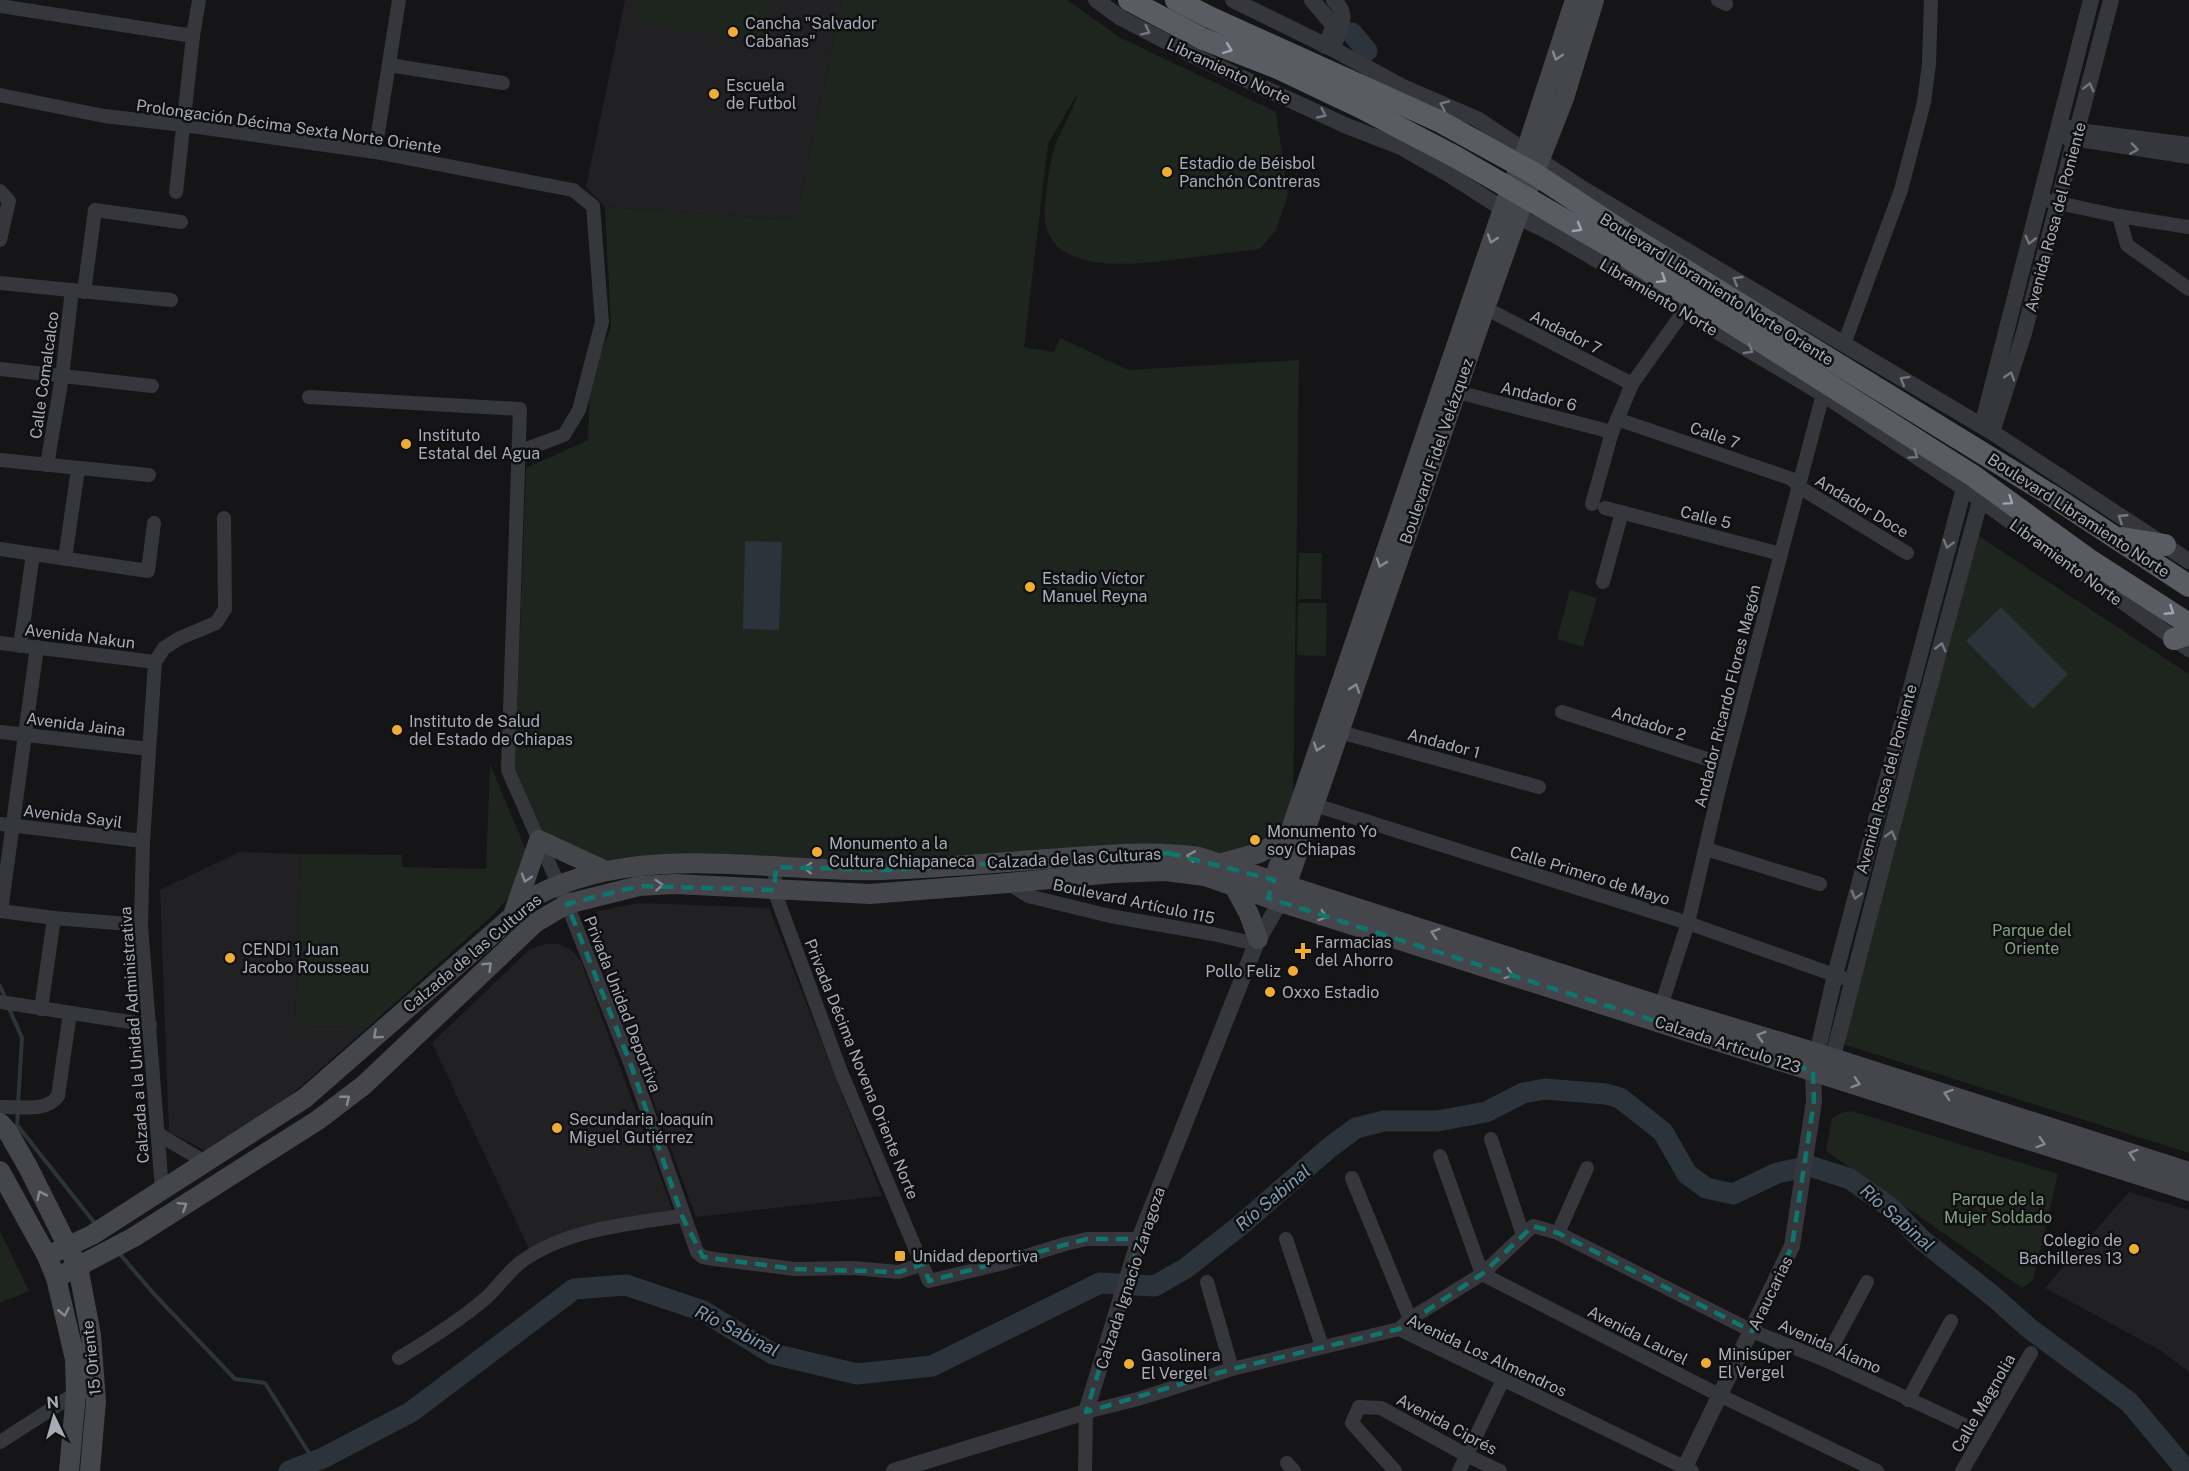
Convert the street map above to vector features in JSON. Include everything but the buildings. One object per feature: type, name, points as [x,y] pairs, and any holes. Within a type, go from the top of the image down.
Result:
[{"type":"highway","name":"Libramiento Norte","points":[[1129,0],[1203,39],[1299,78],[1452,165]]},
{"type":"highway","points":[[1176,0],[1441,122],[1471,127]]},
{"type":"highway","name":"Boulevard Libramiento Norte Oriente","points":[[1471,127],[1618,240],[1962,478]]},
{"type":"highway","name":"Boulevard Libramiento Norte Oriente","points":[[1452,165],[1618,240],[1969,445]]},
{"type":"highway","name":"Boulevard Libramiento Norte","points":[[1969,445],[2189,586]]},
{"type":"highway","name":"Boulevard Libramiento Norte","points":[[1962,478],[2088,559],[2185,636]]},
{"type":"highway","points":[[2115,537],[2165,545]]},
{"type":"main road","name":"Boulevard Fidel Velázquez","points":[[1533,156],[1575,0]]},
{"type":"main road","name":"Boulevard Fidel Velázquez","points":[[1277,891],[1287,838],[1510,212],[1533,156],[1564,98],[1594,0]]},
{"type":"main road","name":"Boulevard Fidel Velázquez","points":[[1277,891],[1315,805],[1457,392],[1485,309],[1510,212]]},
{"type":"main road","points":[[1220,864],[1259,854],[1287,838]]},
{"type":"main road","points":[[513,915],[539,840],[606,872]]},
{"type":"main road","name":"Calzada de las Culturas","points":[[47,1256],[92,1235],[305,1098],[537,895],[576,878],[660,865],[734,864],[882,870],[1169,853],[1199,857],[1220,864],[1277,891]]},
{"type":"main road","name":"Calzada de las Culturas","points":[[56,1278],[134,1237],[296,1135],[364,1085],[535,923],[567,904],[639,886],[675,884],[870,894],[1113,873],[1165,872],[1205,876],[1234,886],[1277,891]]},
{"type":"main road","points":[[1234,886],[1260,936]]},
{"type":"main road","name":"Calzada Artículo 123","points":[[1277,891],[1661,1006],[2189,1191]]},
{"type":"main road","name":"Calzada Artículo 123","points":[[1277,891],[1823,1064],[2189,1172]]},
{"type":"main road","name":"15 Oriente","points":[[1,1112],[8,1132],[78,1267],[91,1335],[96,1401],[90,1471]]},
{"type":"main road","points":[[279,1114],[296,1135]]},
{"type":"main road","name":"15 Oriente","points":[[0,1171],[47,1256],[56,1278],[75,1359],[76,1393],[69,1471]]},
{"type":"street","points":[[176,192],[199,0]]},
{"type":"street","points":[[375,152],[399,0]]},
{"type":"street","name":"Libramiento Norte","points":[[1096,0],[1121,18],[1192,55],[1347,126],[1452,165],[1510,212],[1555,235],[1962,478],[1980,501],[2185,636]]},
{"type":"street","points":[[1233,0],[1329,47],[1471,127],[1533,156],[1583,189],[1987,429],[2189,561]]},
{"type":"street","points":[[1312,0],[1334,26]]},
{"type":"street","points":[[1844,344],[1901,190],[1924,102],[1929,64],[1931,0]]},
{"type":"street","name":"Avenida Rosa del Poniente","points":[[1987,429],[2040,199],[2091,0]]},
{"type":"street","name":"Avenida Rosa del Poniente","points":[[1987,429],[2024,333],[2111,0]]},
{"type":"street","points":[[1329,47],[1344,17],[1340,3]]},
{"type":"street","points":[[1329,47],[1340,3]]},
{"type":"street","points":[[0,6],[193,36]]},
{"type":"street","points":[[389,64],[503,83]]},
{"type":"street","name":"Prolongación Décima Sexta Norte Oriente","points":[[0,95],[104,116],[375,152],[573,190],[594,206],[602,322],[579,410],[564,435],[518,452]]},
{"type":"street","points":[[1452,165],[1471,177],[1482,174],[1489,164],[1493,150],[1492,136],[1487,128],[1471,127]]},
{"type":"street","points":[[2057,130],[2189,158]]},
{"type":"street","points":[[2077,135],[2189,144]]},
{"type":"street","points":[[1555,235],[1547,221],[1551,202],[1562,190],[1583,189]]},
{"type":"street","points":[[0,240],[5,196]]},
{"type":"street","points":[[2040,199],[2119,216],[2189,226]]},
{"type":"street","name":"Calle Comalcalco","points":[[47,465],[95,210],[181,222]]},
{"type":"street","points":[[2119,216],[2127,245],[2189,289]]},
{"type":"street","points":[[0,283],[171,300]]},
{"type":"street","name":"Andador 7","points":[[1485,309],[1632,384]]},
{"type":"street","points":[[1614,425],[1632,384],[1684,311]]},
{"type":"street","points":[[0,369],[153,386]]},
{"type":"street","name":"Andador 6","points":[[1457,392],[1614,425]]},
{"type":"street","name":"Andador Ricardo Flores Magón","points":[[1661,1006],[1688,923],[1725,765],[1823,394]]},
{"type":"street","name":"Privada Unidad Deportiva","points":[[309,397],[520,410],[508,770],[567,904],[631,1065],[682,1216],[697,1252],[703,1257],[714,1259],[795,1269],[853,1268],[899,1272],[923,1264]]},
{"type":"street","name":"Calle 7","points":[[1614,425],[1792,479],[1799,487]]},
{"type":"street","name":"Calle 5","points":[[1614,425],[1598,506],[1781,554]]},
{"type":"street","points":[[0,460],[78,470],[149,475]]},
{"type":"street","points":[[65,559],[78,470]]},
{"type":"street","name":"Avenida Rosa del Poniente","points":[[1823,1064],[1835,975],[1962,478]]},
{"type":"street","name":"Andador Doce","points":[[1799,487],[1907,553]]},
{"type":"street","name":"Avenida Rosa del Poniente","points":[[1823,1064],[1852,981],[1980,501]]},
{"type":"street","points":[[1603,582],[1622,512]]},
{"type":"street","points":[[156,662],[164,648],[180,638],[216,623],[225,609],[224,518]]},
{"type":"street","points":[[0,549],[148,571],[154,524]]},
{"type":"street","points":[[20,646],[33,554]]},
{"type":"street","name":"Avenida Nakun","points":[[0,643],[156,662]]},
{"type":"street","points":[[37,648],[26,735],[7,825],[1,911],[141,925]]},
{"type":"street","name":"Calzada a la Unidad Administrativa","points":[[156,662],[143,841],[141,925],[158,1134],[158,1163],[162,1190]]},
{"type":"street","name":"Andador 2","points":[[1562,712],[1725,765]]},
{"type":"street","name":"Avenida Jaina","points":[[0,732],[149,749]]},
{"type":"street","name":"Andador 1","points":[[1340,732],[1539,787]]},
{"type":"street","name":"Calle Primero de Mayo","points":[[1315,805],[1688,923],[1852,981]]},
{"type":"street","name":"Avenida Sayil","points":[[7,825],[143,841]]},
{"type":"street","points":[[1706,849],[1820,884]]},
{"type":"street","name":"Privada Décima Novena Oriente Norte","points":[[776,867],[774,890],[842,1072],[929,1281],[990,1267],[1087,1239],[1137,1246]]},
{"type":"street","name":"Boulevard Artículo 115","points":[[1008,883],[1028,896],[1110,916],[1213,934],[1260,936]]},
{"type":"street","name":"Calzada Ignacio Zaragoza","points":[[1086,1412],[1137,1246],[1277,891]]},
{"type":"street","points":[[41,1009],[54,918]]},
{"type":"street","points":[[0,1002],[150,1025]]},
{"type":"street","points":[[1,1112],[27,1107],[46,1107],[58,1096],[70,1013]]},
{"type":"street","name":"Araucarias","points":[[1686,1470],[1719,1395],[1792,1246],[1814,1101],[1823,1064]]},
{"type":"street","points":[[158,1134],[205,1162]]},
{"type":"street","points":[[1352,1178],[1405,1324],[1482,1274],[1528,1231],[1491,1139]]},
{"type":"street","points":[[1440,1156],[1482,1274]]},
{"type":"street","points":[[1558,1233],[1587,1168]]},
{"type":"street","points":[[399,1358],[438,1335],[485,1298],[521,1262],[550,1247],[591,1231],[634,1222],[682,1216]]},
{"type":"street","name":"Avenida Álamo","points":[[1528,1231],[1558,1233],[1752,1330],[1826,1360],[1984,1434]]},
{"type":"street","points":[[1286,1239],[1322,1346]]},
{"type":"street","name":"Avenida Laurel","points":[[1482,1274],[1719,1395],[1876,1471]]},
{"type":"street","points":[[1207,1282],[1232,1369]]},
{"type":"street","points":[[1826,1360],[1867,1282]]},
{"type":"street","points":[[1908,1400],[1951,1321]]},
{"type":"street","name":"Avenida Los Almendros","points":[[1086,1412],[1138,1399],[1232,1369],[1405,1324],[1503,1380],[1686,1470]]},
{"type":"street","name":"Calle Magnolia","points":[[1962,1471],[2031,1353]]},
{"type":"street","points":[[1459,1471],[1503,1380]]},
{"type":"street","points":[[0,1442],[76,1393]]},
{"type":"street","name":"Avenida Ciprés","points":[[1395,1471],[1352,1423],[1359,1407],[1381,1408],[1500,1471]]},
{"type":"street","points":[[894,1471],[920,1467],[1086,1412],[1085,1471]]},
{"type":"highlighted area","points":[[1169,853],[1274,880],[1268,898],[1813,1071],[1814,1101],[1792,1246],[1752,1331],[1558,1233],[1533,1226],[1482,1274],[1399,1329],[1232,1369],[1086,1412],[1140,1239],[1087,1239],[929,1281],[923,1264],[899,1272],[795,1269],[703,1257],[682,1216],[631,1065],[567,904],[639,886],[774,890],[776,867],[882,870]]},
{"type":"shaded area","name":"Escuela de Futbol","points":[[625,0],[842,0],[796,220],[605,207],[586,187]]},
{"type":"shaded area","points":[[745,541],[782,542],[779,630],[743,629]]},
{"type":"shaded area","points":[[2001,607],[2068,674],[2033,709],[1966,641]]},
{"type":"shaded area","name":"CENDI 1 Juan Jacobo Rousseau","points":[[240,852],[301,854],[295,1026],[368,1027],[290,1096],[206,1151],[169,1132],[160,890]]},
{"type":"shaded area","points":[[639,903],[769,908],[882,1196],[696,1217],[588,924],[598,911]]},
{"type":"shaded area","name":"Secundaria Joaquín Miguel Gutiérrez","points":[[544,944],[559,944],[570,949],[581,961],[674,1214],[531,1253],[432,1043],[530,949]]},
{"type":"shaded area","name":"Colegio de Bachilleres 13","points":[[2129,1192],[2189,1210],[2189,1372],[2160,1350],[2045,1288]]},
{"type":"green space","name":"Cancha \"Salvador Cabañas\"","points":[[638,0],[772,0],[764,45],[634,20]]},
{"type":"green space","points":[[842,0],[1067,0],[1119,37],[1276,112],[1288,195],[1276,230],[1260,249],[1144,263],[1095,262],[1074,256],[1057,245],[1047,228],[1045,203],[1051,162],[1054,149],[1077,94],[1048,144],[1024,347],[1054,352],[1060,338],[1128,370],[1299,360],[1293,806],[1284,832],[1249,853],[880,863],[603,863],[544,833],[515,769],[526,468],[588,440],[590,376],[611,328],[605,207],[796,220]]},
{"type":"green space","name":"Parque del Oriente","points":[[1977,535],[2189,674],[2189,1153],[1843,1044]]},
{"type":"green space","points":[[1299,553],[1322,553],[1321,599],[1298,599]]},
{"type":"green space","points":[[1570,590],[1597,598],[1583,647],[1557,639]]},
{"type":"green space","points":[[1298,603],[1327,603],[1326,656],[1297,655]]},
{"type":"green space","points":[[490,764],[528,855],[524,879],[494,914],[368,1027],[295,1026],[301,854],[402,855],[402,867],[486,869]]},
{"type":"green space","name":"Parque de la Mujer Soldado","points":[[1852,1111],[2058,1174],[2033,1280],[2022,1288],[1826,1151],[1832,1118]]},
{"type":"green space","points":[[0,1231],[29,1291],[0,1303]]},
{"type":"waterway","points":[[1352,33],[1367,51]]},
{"type":"waterway","points":[[0,986],[6,999]]},
{"type":"waterway","points":[[8,1006],[22,1038],[18,1104]]},
{"type":"waterway","name":"Río Sabinal","points":[[289,1471],[323,1458],[411,1412],[574,1289],[626,1285],[703,1311],[773,1354],[857,1374],[932,1366],[1100,1283],[1155,1286],[1186,1268],[1242,1224],[1329,1148],[1356,1128],[1384,1121],[1437,1121],[1486,1112],[1523,1093],[1545,1089],[1606,1094],[1620,1098],[1663,1132],[1687,1174],[1706,1188],[1733,1194],[1777,1173],[1810,1166],[1850,1179],[1891,1208],[1922,1240],[1993,1296],[2030,1329],[2129,1402],[2187,1471]]},
{"type":"waterway","points":[[18,1111],[17,1125],[97,1226]]},
{"type":"waterway","points":[[119,1253],[154,1294],[235,1379],[265,1383],[314,1461]]},
{"type":"place","name":"Cancha \"Salvador Cabañas\"","points":[[733,32]]},
{"type":"place","name":"Escuela de Futbol","points":[[714,94]]},
{"type":"place","name":"Estadio de Béisbol Panchón Contreras","points":[[1167,172]]},
{"type":"place","name":"Instituto Estatal del Agua","points":[[406,444]]},
{"type":"place","name":"Estadio Víctor Manuel Reyna","points":[[1030,587]]},
{"type":"place","name":"Instituto de Salud del Estado de Chiapas","points":[[397,730]]},
{"type":"place","name":"Monumento Yo soy Chiapas","points":[[1255,840]]},
{"type":"place","name":"Monumento a la Cultura Chiapaneca","points":[[817,852]]},
{"type":"place","name":"Farmacias del Ahorro","points":[[1303,951]]},
{"type":"place","name":"CENDI 1 Juan Jacobo Rousseau","points":[[230,958]]},
{"type":"place","name":"Pollo Feliz","points":[[1293,971]]},
{"type":"place","name":"Oxxo Estadio","points":[[1270,992]]},
{"type":"place","name":"Secundaria Joaquín Miguel Gutiérrez","points":[[557,1128]]},
{"type":"place","name":"Colegio de Bachilleres 13","points":[[2134,1249]]},
{"type":"place","name":"Unidad deportiva","points":[[900,1256]]},
{"type":"place","name":"Minisúper El Vergel","points":[[1706,1363]]},
{"type":"place","name":"Gasolinera El Vergel","points":[[1129,1364]]}]
